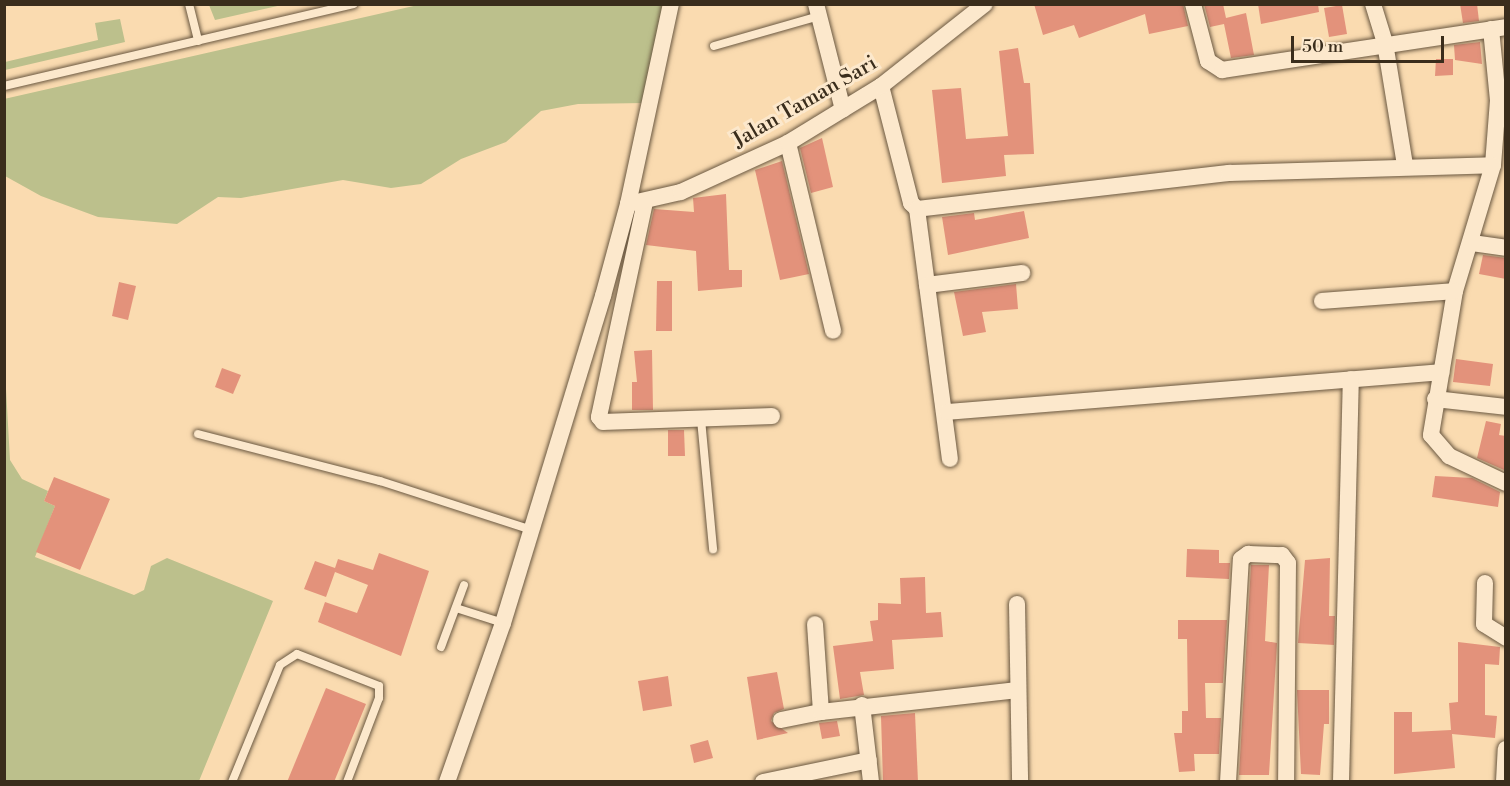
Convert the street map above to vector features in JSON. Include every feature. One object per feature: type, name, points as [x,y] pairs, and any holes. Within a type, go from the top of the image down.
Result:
[{"type":"street","points":[[671,4],[599,417],[603,422],[772,416]]},
{"type":"street","name":"Jalan Taman Sari","points":[[637,203],[681,192],[788,143],[881,86],[985,4]]},
{"type":"street","points":[[1193,4],[1208,61],[1222,70],[1385,43],[1498,28],[1497,100],[1492,165],[1472,243],[1455,291],[1435,399],[1431,435],[1437,448],[1474,471],[1506,483]]},
{"type":"street","points":[[1373,4],[1385,43],[1405,165]]},
{"type":"street","points":[[817,10],[843,110]]},
{"type":"street","points":[[881,86],[911,203],[918,209],[946,412],[950,459]]},
{"type":"street","points":[[788,143],[833,331]]},
{"type":"street","points":[[918,209],[1229,173],[1405,165],[1492,165]]},
{"type":"street","points":[[447,782],[503,623],[637,203]]},
{"type":"street","points":[[1472,243],[1506,248]]},
{"type":"street","points":[[927,285],[1022,273]]},
{"type":"street","points":[[1322,301],[1455,291]]},
{"type":"street","points":[[946,412],[1441,372]]},
{"type":"street","points":[[1341,782],[1351,379]]},
{"type":"street","points":[[1435,399],[1506,407]]},
{"type":"street","points":[[1228,782],[1241,559],[1248,554],[1282,555],[1288,563],[1286,782]]},
{"type":"street","points":[[1485,583],[1484,624],[1506,638]]},
{"type":"street","points":[[1017,604],[1020,782]]},
{"type":"street","points":[[815,624],[821,711]]},
{"type":"street","points":[[781,720],[861,705],[1018,690]]},
{"type":"street","points":[[861,705],[871,782]]},
{"type":"street","points":[[1504,782],[1506,749]]},
{"type":"street","points":[[763,782],[869,760]]},
{"type":"lane","points":[[189,4],[198,41]]},
{"type":"lane","points":[[4,86],[353,4]]},
{"type":"lane","points":[[714,46],[817,10]]},
{"type":"lane","points":[[701,419],[713,549]]},
{"type":"lane","points":[[198,434],[380,481],[532,531]]},
{"type":"lane","points":[[441,647],[464,585]]},
{"type":"lane","points":[[456,608],[503,623]]},
{"type":"lane","points":[[232,782],[280,665],[297,654],[379,686],[379,698],[347,782]]},
{"type":"green space","points":[[209,4],[282,5],[215,20]]},
{"type":"green space","points":[[418,5],[662,5],[645,103],[578,104],[541,111],[506,142],[461,159],[421,184],[391,188],[343,180],[241,198],[218,197],[177,224],[98,217],[41,196],[5,176],[4,99]]},
{"type":"green space","points":[[120,19],[125,42],[5,70],[5,62],[98,40],[95,23]]},
{"type":"green space","points":[[4,353],[10,460],[22,479],[48,491],[44,501],[55,506],[35,557],[134,595],[144,590],[151,566],[167,558],[273,601],[199,781],[5,781]]},
{"type":"building","points":[[1034,4],[1183,4],[1188,26],[1149,34],[1145,14],[1079,38],[1074,25],[1043,35]]},
{"type":"building","points":[[1204,4],[1223,4],[1226,18],[1246,13],[1254,55],[1231,58],[1224,24],[1210,27]]},
{"type":"building","points":[[1258,4],[1318,4],[1319,12],[1261,24]]},
{"type":"building","points":[[1460,4],[1477,4],[1479,21],[1463,23]]},
{"type":"building","points":[[1342,5],[1347,34],[1329,37],[1324,8]]},
{"type":"building","points":[[1480,42],[1482,64],[1455,60],[1454,45]]},
{"type":"building","points":[[1018,48],[1024,83],[1030,83],[1034,154],[1004,155],[1006,176],[942,183],[932,90],[961,88],[966,139],[1008,136],[999,51]]},
{"type":"building","points":[[1436,59],[1453,59],[1453,75],[1435,76]]},
{"type":"building","points":[[822,138],[833,187],[811,193],[800,148]]},
{"type":"building","points":[[782,161],[809,274],[780,280],[755,170]]},
{"type":"building","points":[[726,194],[729,270],[742,270],[742,287],[698,291],[696,251],[646,245],[654,209],[694,212],[693,198]]},
{"type":"building","points":[[1024,211],[1029,238],[948,255],[942,217],[974,213],[975,220]]},
{"type":"building","points":[[1483,255],[1506,258],[1506,279],[1479,274]]},
{"type":"building","points":[[657,281],[672,281],[672,331],[656,331]]},
{"type":"building","points":[[119,282],[136,286],[128,320],[112,316]]},
{"type":"building","points":[[1016,284],[1018,309],[982,312],[986,332],[963,336],[954,292]]},
{"type":"building","points":[[652,350],[653,410],[632,410],[632,382],[637,382],[634,351]]},
{"type":"building","points":[[1456,359],[1493,364],[1490,386],[1453,382]]},
{"type":"building","points":[[222,368],[241,375],[233,394],[215,387]]},
{"type":"building","points":[[1486,421],[1501,424],[1499,435],[1506,436],[1504,470],[1477,458]]},
{"type":"building","points":[[668,430],[684,430],[685,456],[668,456]]},
{"type":"building","points":[[1435,476],[1472,478],[1500,492],[1498,507],[1432,497]]},
{"type":"building","points":[[54,477],[110,499],[80,570],[36,552],[55,506],[44,501]]},
{"type":"building","points":[[1187,549],[1219,550],[1219,563],[1230,563],[1229,579],[1186,577]]},
{"type":"building","points":[[379,553],[429,571],[401,656],[318,622],[325,602],[357,613],[368,585],[335,572],[326,597],[304,589],[315,561],[335,568],[338,559],[373,570]]},
{"type":"building","points":[[1330,558],[1329,616],[1335,616],[1334,645],[1298,643],[1305,560]]},
{"type":"building","points":[[1251,565],[1269,565],[1265,641],[1277,643],[1269,775],[1239,775]]},
{"type":"building","points":[[925,577],[926,613],[941,612],[943,637],[892,640],[894,669],[860,672],[864,695],[840,699],[833,646],[873,641],[870,621],[878,620],[878,603],[901,604],[900,578]]},
{"type":"building","points":[[1178,620],[1227,620],[1223,683],[1205,683],[1206,718],[1221,718],[1219,754],[1194,754],[1195,771],[1179,772],[1174,733],[1182,733],[1182,711],[1188,711],[1187,639],[1178,639]]},
{"type":"building","points":[[1458,642],[1500,647],[1499,665],[1485,664],[1485,715],[1497,716],[1495,738],[1452,734],[1455,768],[1394,774],[1394,712],[1412,712],[1412,732],[1451,730],[1449,703],[1458,702]]},
{"type":"building","points":[[777,672],[784,709],[774,713],[771,721],[788,733],[757,740],[747,677]]},
{"type":"building","points":[[668,676],[672,706],[643,711],[638,681]]},
{"type":"building","points":[[326,688],[366,704],[334,782],[287,782]]},
{"type":"building","points":[[1297,690],[1329,690],[1329,724],[1324,724],[1320,775],[1301,774]]},
{"type":"building","points":[[915,713],[918,782],[883,782],[881,716]]},
{"type":"building","points":[[837,721],[840,736],[822,739],[819,723]]},
{"type":"building","points":[[708,740],[713,758],[694,763],[690,745]]}]
